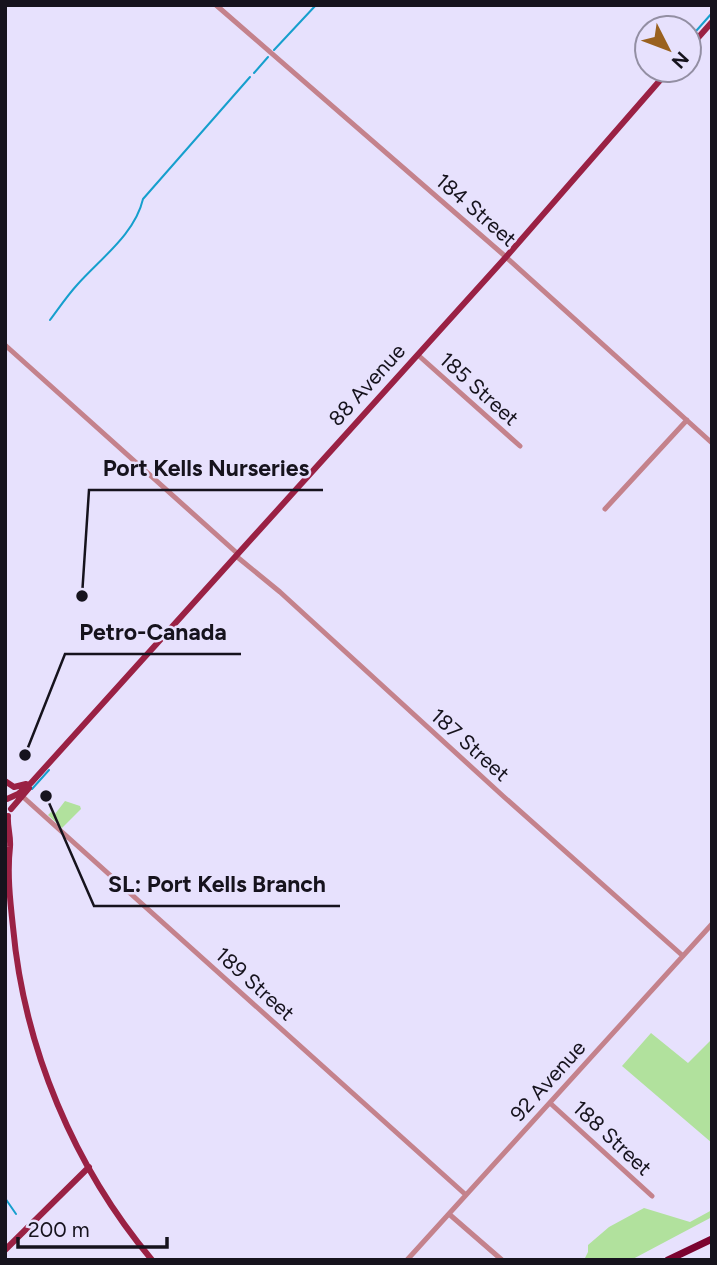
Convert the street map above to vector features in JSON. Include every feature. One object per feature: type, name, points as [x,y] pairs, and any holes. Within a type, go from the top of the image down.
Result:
[{"type":"highway","points":[[668,1260],[712,1239]]},
{"type":"main road","name":"88 Avenue","points":[[6,798],[18,794],[29,783],[237,555],[506,257],[657,84]]},
{"type":"main road","points":[[5,781],[14,787],[29,783]]},
{"type":"main road","name":"88 Avenue","points":[[8,814],[29,783]]},
{"type":"main road","points":[[6,798],[15,949],[27,1012],[55,1095],[89,1167],[116,1213],[152,1260]]},
{"type":"main road","points":[[5,840],[9,855]]},
{"type":"main road","points":[[5,1250],[89,1167]]},
{"type":"street","name":"184 Street","points":[[216,5],[506,257],[712,443]]},
{"type":"street","name":"187 Street","points":[[5,345],[682,956]]},
{"type":"street","name":"185 Street","points":[[418,355],[520,446]]},
{"type":"street","points":[[605,509],[687,420]]},
{"type":"street","name":"189 Street","points":[[22,796],[466,1195]]},
{"type":"street","name":"92 Avenue","points":[[407,1260],[712,924]]},
{"type":"street","name":"188 Street","points":[[550,1103],[652,1196]]},
{"type":"street","points":[[449,1214],[502,1260]]},
{"type":"green space","points":[[65,801],[80,806],[81,809],[62,828],[48,815],[51,812],[55,814]]},
{"type":"green space","points":[[651,1033],[688,1063],[712,1039],[712,1143],[622,1066]]},
{"type":"green space","points":[[644,1208],[690,1222],[712,1210],[712,1217],[631,1260],[584,1260],[588,1245],[609,1227]]},
{"type":"waterway","points":[[274,50],[316,5]]},
{"type":"waterway","points":[[703,23],[712,13]]},
{"type":"waterway","points":[[254,73],[268,57]]},
{"type":"waterway","points":[[50,320],[73,289],[125,235],[133,224],[143,199],[250,77]]},
{"type":"waterway","points":[[32,789],[49,770]]},
{"type":"waterway","points":[[5,1198],[16,1214]]},
{"type":"place","name":"Port Kells Nurseries","points":[[82,596]]},
{"type":"place","name":"Petro-Canada","points":[[25,755]]},
{"type":"place","name":"SL: Port Kells Branch","points":[[46,796]]}]
